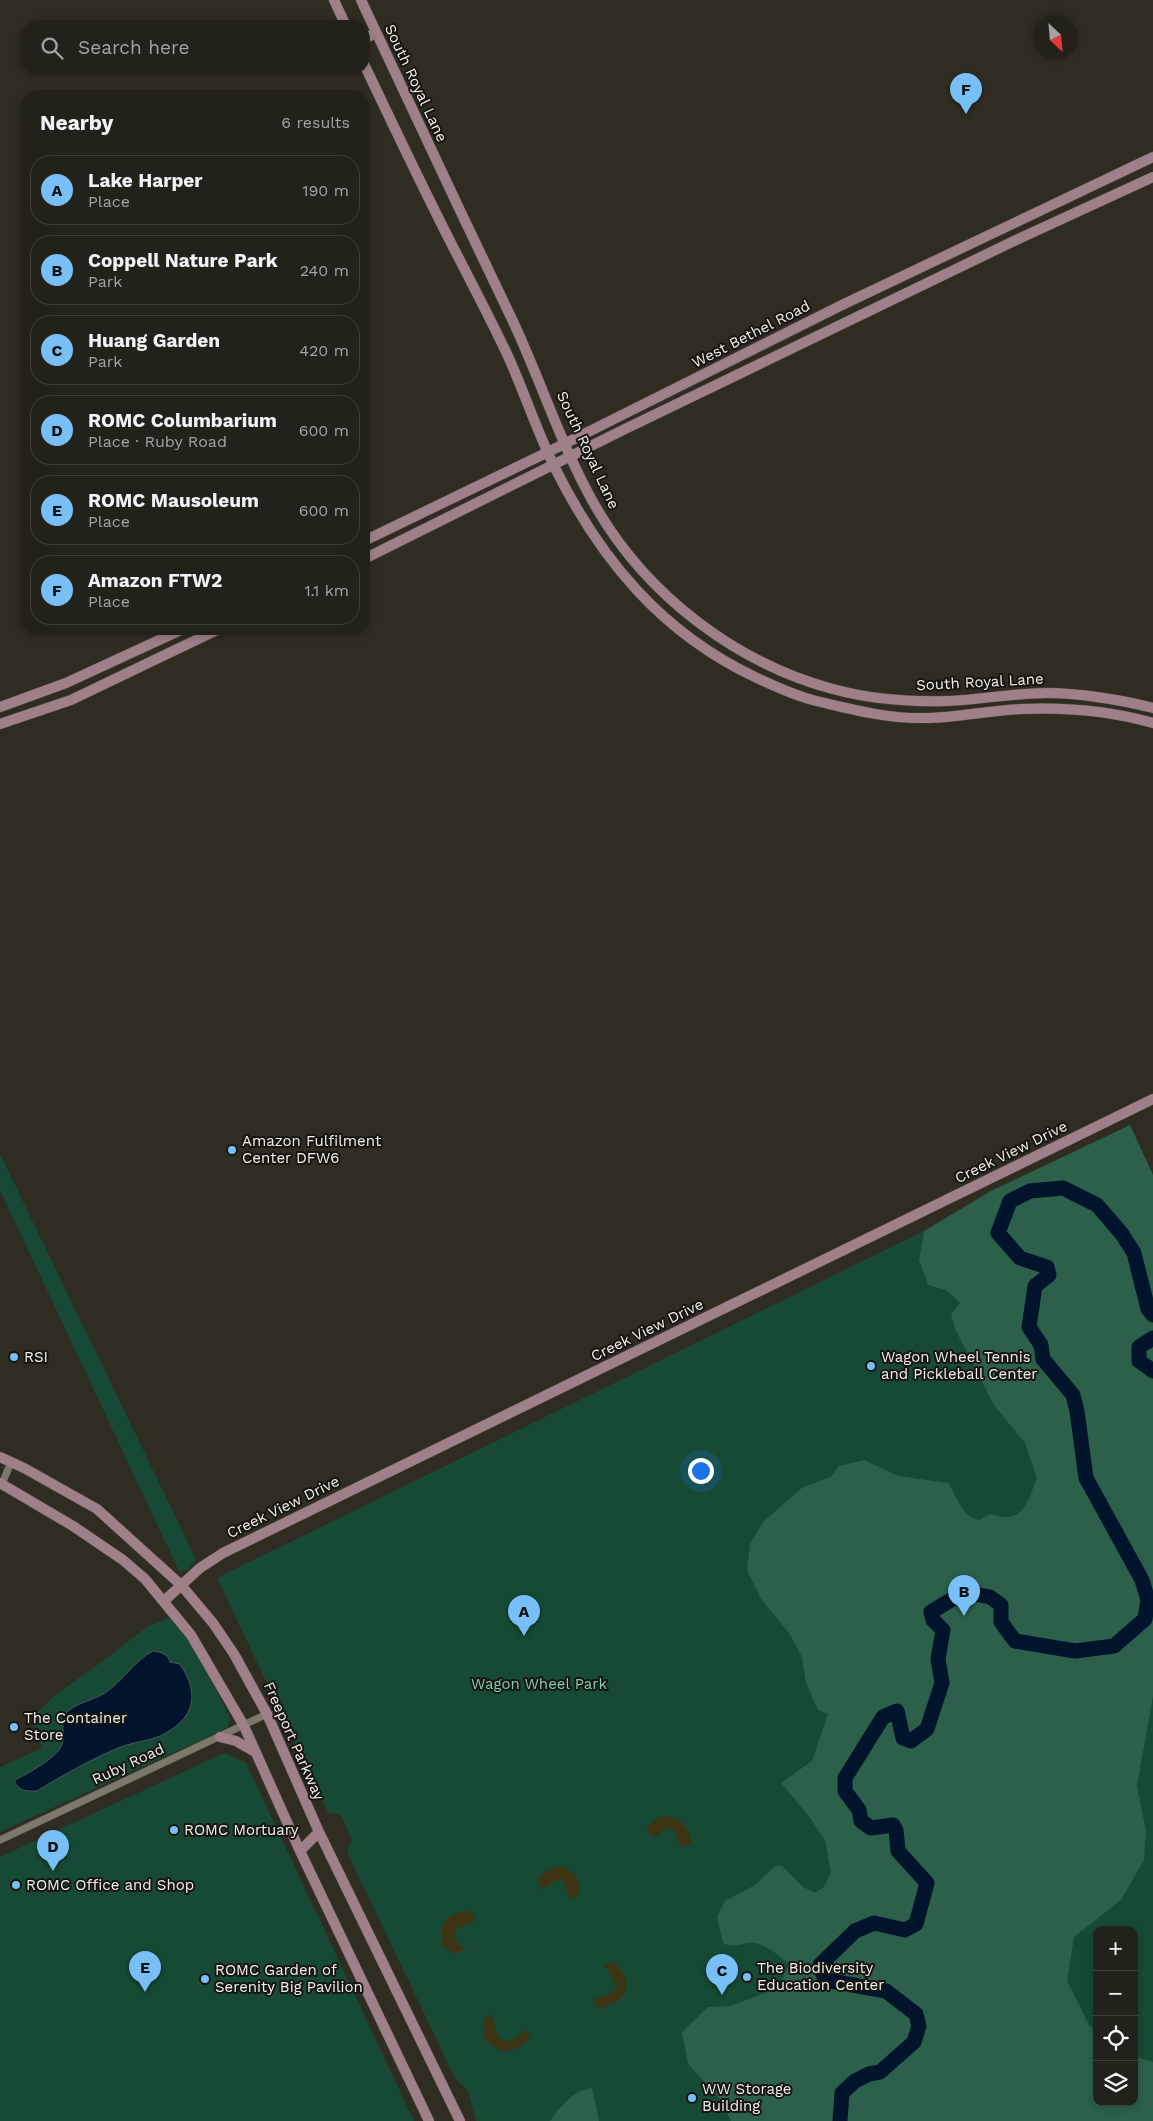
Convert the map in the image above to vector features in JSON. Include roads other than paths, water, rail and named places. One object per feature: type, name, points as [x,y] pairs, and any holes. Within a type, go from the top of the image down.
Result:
[{"type":"main road","points":[[334,0],[343,20]]},
{"type":"main road","name":"South Royal Lane","points":[[360,0],[370,20]]},
{"type":"main road","name":"South Royal Lane","points":[[370,21],[511,317],[565,443],[596,508],[635,562],[664,593],[692,617],[742,650],[789,675],[835,690],[885,699],[948,701],[1050,693],[1126,702],[1153,708]]},
{"type":"main road","points":[[370,36],[376,33]]},
{"type":"main road","name":"South Royal Lane","points":[[369,75],[507,354],[554,465],[602,549],[624,577],[651,606],[676,628],[703,649],[734,667],[784,690],[812,700],[888,716],[925,718],[1022,709],[1078,709],[1095,710],[1153,724]]},
{"type":"main road","name":"West Bethel Road","points":[[370,538],[548,452],[842,305],[1153,157]]},
{"type":"main road","name":"West Bethel Road","points":[[370,556],[571,456],[975,260],[1153,177]]},
{"type":"main road","points":[[968,245],[975,260]]},
{"type":"main road","points":[[842,305],[849,321]]},
{"type":"main road","points":[[0,707],[35,696],[170,635]]},
{"type":"main road","points":[[0,724],[71,700],[206,635]]},
{"type":"main road","points":[[734,667],[742,650]]},
{"type":"main road","points":[[948,701],[950,717]]},
{"type":"main road","name":"Creek View Drive","points":[[164,1601],[200,1568],[223,1554],[1153,1099]]},
{"type":"main road","name":"Freeport Parkway","points":[[0,1457],[97,1509],[181,1585],[234,1654],[267,1714],[325,1845],[460,2121]]},
{"type":"main road","points":[[1,1484],[72,1526],[123,1560],[145,1579],[191,1636],[244,1726],[300,1851],[429,2121]]},
{"type":"main road","points":[[220,1736],[247,1746],[256,1754]]},
{"type":"main road","points":[[300,1851],[319,1832]]},
{"type":"main road","points":[[300,1851],[325,1845]]},
{"type":"street","points":[[1,1484],[11,1462]]},
{"type":"street","name":"Ruby Road","points":[[0,1840],[267,1714]]},
{"type":"water","points":[[153,1651],[164,1654],[170,1662],[180,1664],[187,1675],[191,1686],[191,1706],[180,1722],[160,1736],[123,1746],[101,1755],[37,1791],[21,1789],[14,1781],[50,1759],[61,1747],[63,1741],[63,1719],[67,1712],[75,1706],[105,1693],[140,1660]]},
{"type":"waterway","points":[[840,2121],[842,2093],[855,2081],[869,2074],[880,2072],[914,2042],[919,2026],[916,2014],[886,1991],[825,1980],[820,1965],[855,1931],[874,1923],[905,1930],[916,1924],[927,1883],[898,1851],[896,1830],[893,1825],[871,1828],[861,1821],[859,1810],[845,1791],[845,1778],[883,1717],[897,1711],[903,1738],[911,1741],[927,1729],[942,1683],[938,1659],[943,1630],[933,1620],[931,1612],[964,1592],[990,1597],[1001,1605],[1001,1622],[1015,1641],[1075,1651],[1114,1646],[1145,1619],[1148,1600],[1142,1580],[1086,1478],[1073,1395],[1043,1359],[1041,1345],[1029,1327],[1035,1286],[1049,1275],[1047,1267],[1020,1258],[998,1233],[1010,1201],[1030,1191],[1063,1188],[1097,1205],[1122,1234],[1134,1253],[1148,1309],[1153,1315]]},
{"type":"waterway","points":[[1153,1338],[1139,1347],[1139,1361],[1153,1371]]},
{"type":"place","name":"Amazon FTW2","points":[[966,114]]},
{"type":"place","name":"Amazon Fulfilment Center DFW6","points":[[232,1150]]},
{"type":"place","name":"RSI","points":[[14,1357]]},
{"type":"place","name":"Wagon Wheel Tennis and Pickleball Center","points":[[871,1366]]},
{"type":"place","name":"Coppell Nature Park","points":[[964,1616]]},
{"type":"place","name":"Lake Harper","points":[[524,1636]]},
{"type":"place","name":"The Container Store","points":[[14,1727]]},
{"type":"place","name":"ROMC Mortuary","points":[[174,1830]]},
{"type":"place","name":"ROMC Columbarium","points":[[53,1871]]},
{"type":"place","name":"ROMC Office and Shop","points":[[16,1885]]},
{"type":"place","name":"The Biodiversity Education Center","points":[[747,1977]]},
{"type":"place","name":"ROMC Garden of Serenity Big Pavilion","points":[[205,1979]]},
{"type":"place","name":"ROMC Mausoleum","points":[[145,1992]]},
{"type":"place","name":"Huang Garden","points":[[722,1995]]},
{"type":"place","name":"WW Storage Building","points":[[692,2098]]},
{"type":"park label","name":"Wagon Wheel Park","points":[[539,1684]]}]
